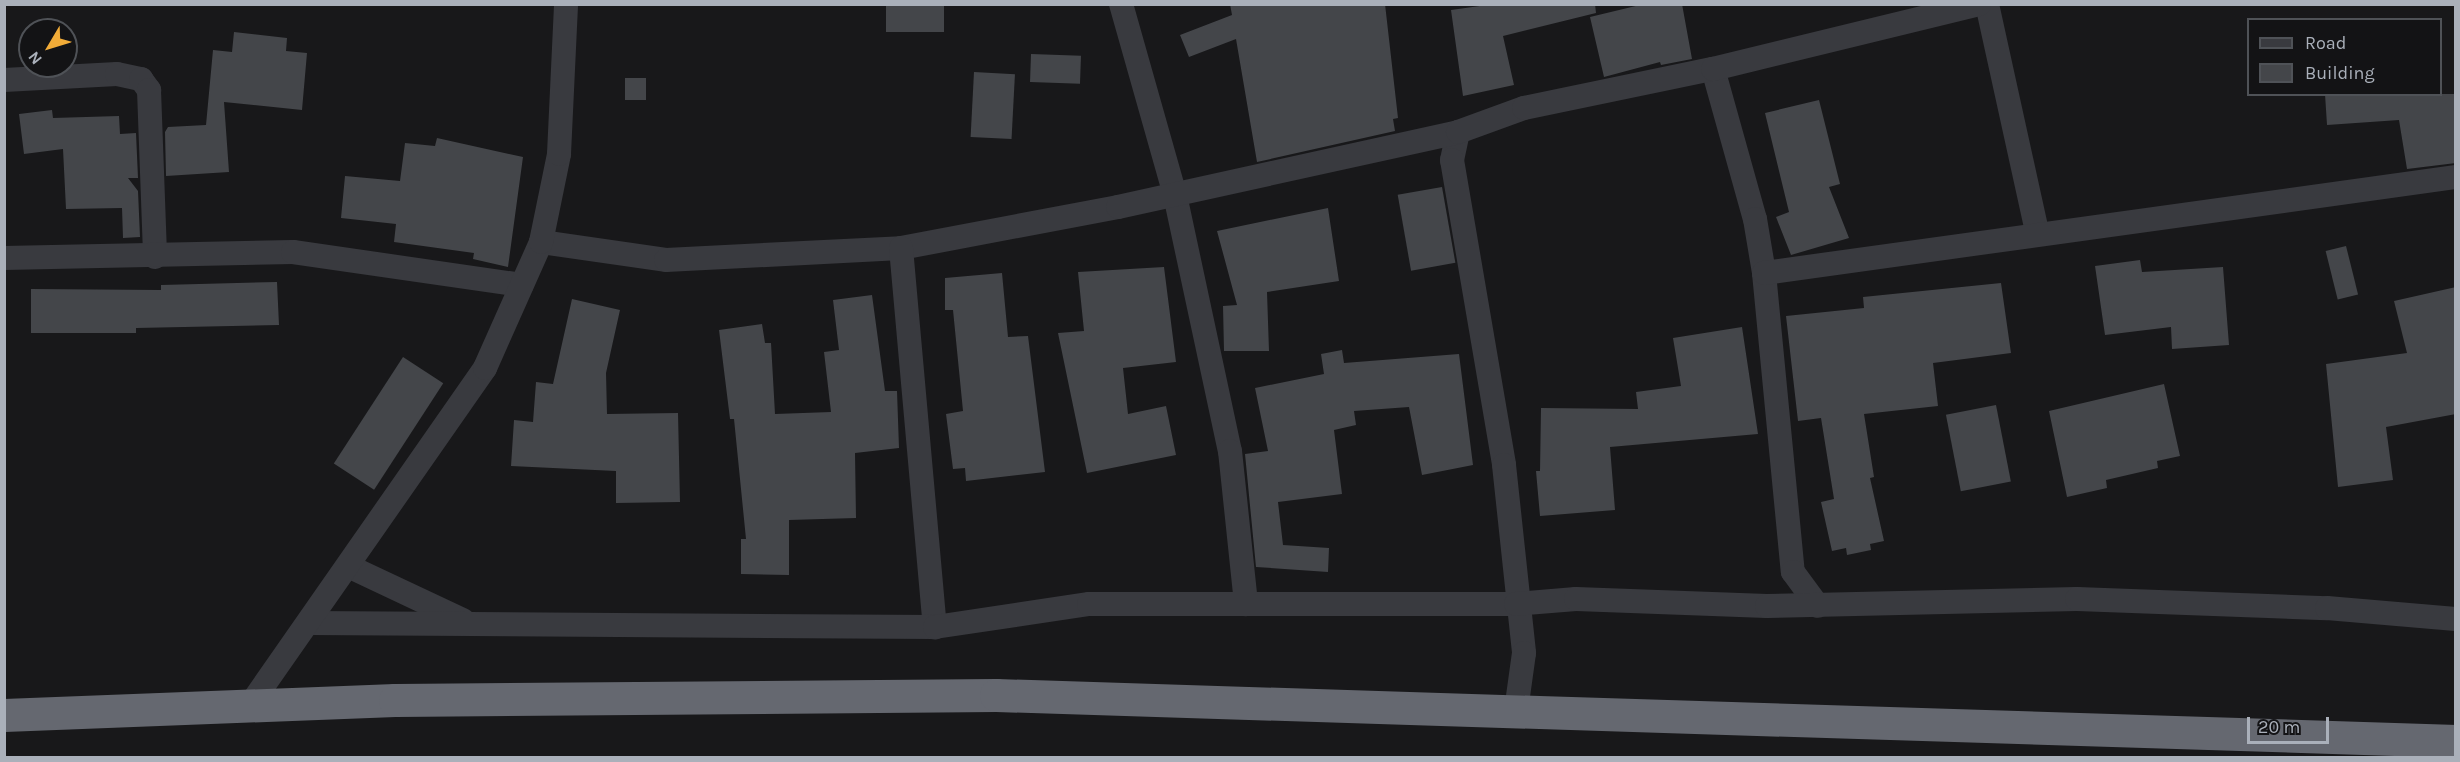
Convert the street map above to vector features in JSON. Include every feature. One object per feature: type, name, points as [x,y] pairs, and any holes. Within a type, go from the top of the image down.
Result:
[{"type":"highway","points":[[4,715],[250,705],[996,695],[2456,741]]},
{"type":"street","points":[[250,705],[485,368],[541,242],[559,154],[566,4]]},
{"type":"street","points":[[1121,4],[1175,195],[1230,451],[1246,604]]},
{"type":"street","points":[[541,242],[666,261],[901,248],[1175,195],[1458,132],[1524,108],[1713,69],[1979,4]]},
{"type":"street","points":[[1987,4],[2037,232]]},
{"type":"street","points":[[1713,69],[1755,219],[1764,273],[1793,572],[1818,606]]},
{"type":"street","points":[[4,80],[117,74],[141,79],[149,90],[155,257]]},
{"type":"street","points":[[1458,132],[1452,160],[1504,465],[1516,604],[1524,653],[1516,711]]},
{"type":"street","points":[[1764,273],[2037,232],[2456,177]]},
{"type":"street","points":[[901,248],[935,627]]},
{"type":"street","points":[[4,258],[155,257],[294,252],[522,285]]},
{"type":"street","points":[[348,566],[470,623]]},
{"type":"street","points":[[1767,606],[1793,572]]},
{"type":"street","points":[[308,623],[935,627],[1089,604],[1516,604],[1576,599],[1767,606],[2077,599],[2327,608],[2456,619]]},
{"type":"building","points":[[886,4],[944,4],[944,32],[886,32]]},
{"type":"building","points":[[1230,4],[1385,4],[1398,118],[1393,119],[1395,131],[1257,162],[1236,39],[1189,57],[1180,35],[1232,15]]},
{"type":"building","points":[[1494,4],[1595,4],[1596,13],[1503,36],[1514,85],[1463,96],[1451,10]]},
{"type":"building","points":[[1644,4],[1682,4],[1692,59],[1661,65],[1660,62],[1604,77],[1590,17]]},
{"type":"building","points":[[234,32],[287,38],[286,51],[307,53],[302,110],[224,102],[229,172],[166,176],[165,132],[168,127],[206,125],[213,50],[232,52]]},
{"type":"building","points":[[1031,54],[1081,56],[1080,84],[1030,82]]},
{"type":"building","points":[[974,72],[1015,74],[1012,139],[971,137]]},
{"type":"building","points":[[625,78],[646,78],[646,100],[625,100]]},
{"type":"building","points":[[2456,94],[2456,163],[2407,169],[2399,120],[2327,125],[2325,96]]},
{"type":"building","points":[[1819,100],[1840,184],[1829,187],[1849,238],[1791,255],[1776,217],[1789,212],[1765,113]]},
{"type":"building","points":[[52,110],[53,118],[119,116],[120,134],[136,133],[138,178],[128,178],[138,191],[140,237],[123,238],[122,208],[66,209],[63,149],[24,154],[19,114]]},
{"type":"building","points":[[437,138],[523,157],[508,267],[473,259],[474,253],[394,242],[396,224],[341,218],[345,176],[400,181],[405,143],[435,146]]},
{"type":"building","points":[[1442,187],[1455,263],[1411,271],[1398,195]]},
{"type":"building","points":[[1328,208],[1339,281],[1267,292],[1269,351],[1224,351],[1223,306],[1237,305],[1217,231]]},
{"type":"building","points":[[2346,246],[2358,295],[2338,300],[2326,251]]},
{"type":"building","points":[[2140,260],[2142,272],[2223,267],[2229,345],[2172,349],[2171,327],[2105,335],[2095,266]]},
{"type":"building","points":[[1164,267],[1176,362],[1123,368],[1128,414],[1166,406],[1176,455],[1087,473],[1058,333],[1084,331],[1078,272]]},
{"type":"building","points":[[1002,273],[1008,337],[1028,336],[1045,472],[966,481],[965,468],[953,469],[946,414],[963,411],[953,310],[945,310],[945,278]]},
{"type":"building","points":[[277,282],[279,325],[136,328],[136,333],[31,333],[31,289],[161,290],[161,285]]},
{"type":"building","points":[[2001,283],[2011,353],[1933,363],[1938,406],[1864,414],[1874,477],[1870,478],[1884,541],[1870,544],[1871,550],[1847,555],[1846,548],[1832,551],[1821,502],[1834,499],[1821,418],[1798,421],[1786,316],[1864,308],[1863,297]]},
{"type":"building","points":[[2456,287],[2456,414],[2386,427],[2393,480],[2338,487],[2326,364],[2407,353],[2394,301]]},
{"type":"building","points":[[872,295],[885,391],[897,391],[899,448],[855,453],[856,518],[789,520],[789,575],[741,574],[741,539],[746,539],[734,419],[730,419],[719,330],[762,324],[765,343],[771,343],[775,414],[831,412],[824,352],[839,350],[833,300]]},
{"type":"building","points":[[572,299],[620,310],[606,373],[607,414],[678,413],[680,502],[616,503],[616,471],[511,466],[514,420],[533,422],[536,382],[553,384]]},
{"type":"building","points":[[1742,327],[1758,434],[1610,447],[1615,510],[1540,516],[1536,471],[1540,471],[1541,408],[1638,409],[1636,392],[1681,386],[1673,338]]},
{"type":"building","points":[[1342,350],[1344,363],[1459,354],[1473,465],[1422,475],[1409,407],[1354,411],[1356,425],[1334,430],[1342,494],[1278,502],[1283,545],[1329,548],[1328,572],[1256,567],[1245,454],[1268,451],[1255,388],[1324,374],[1321,354]]},
{"type":"building","points":[[403,357],[443,383],[374,490],[334,464]]},
{"type":"building","points":[[2164,384],[2180,456],[2157,461],[2158,468],[2106,480],[2107,488],[2067,497],[2049,411]]},
{"type":"building","points":[[1996,405],[2011,482],[1961,491],[1946,415]]}]
